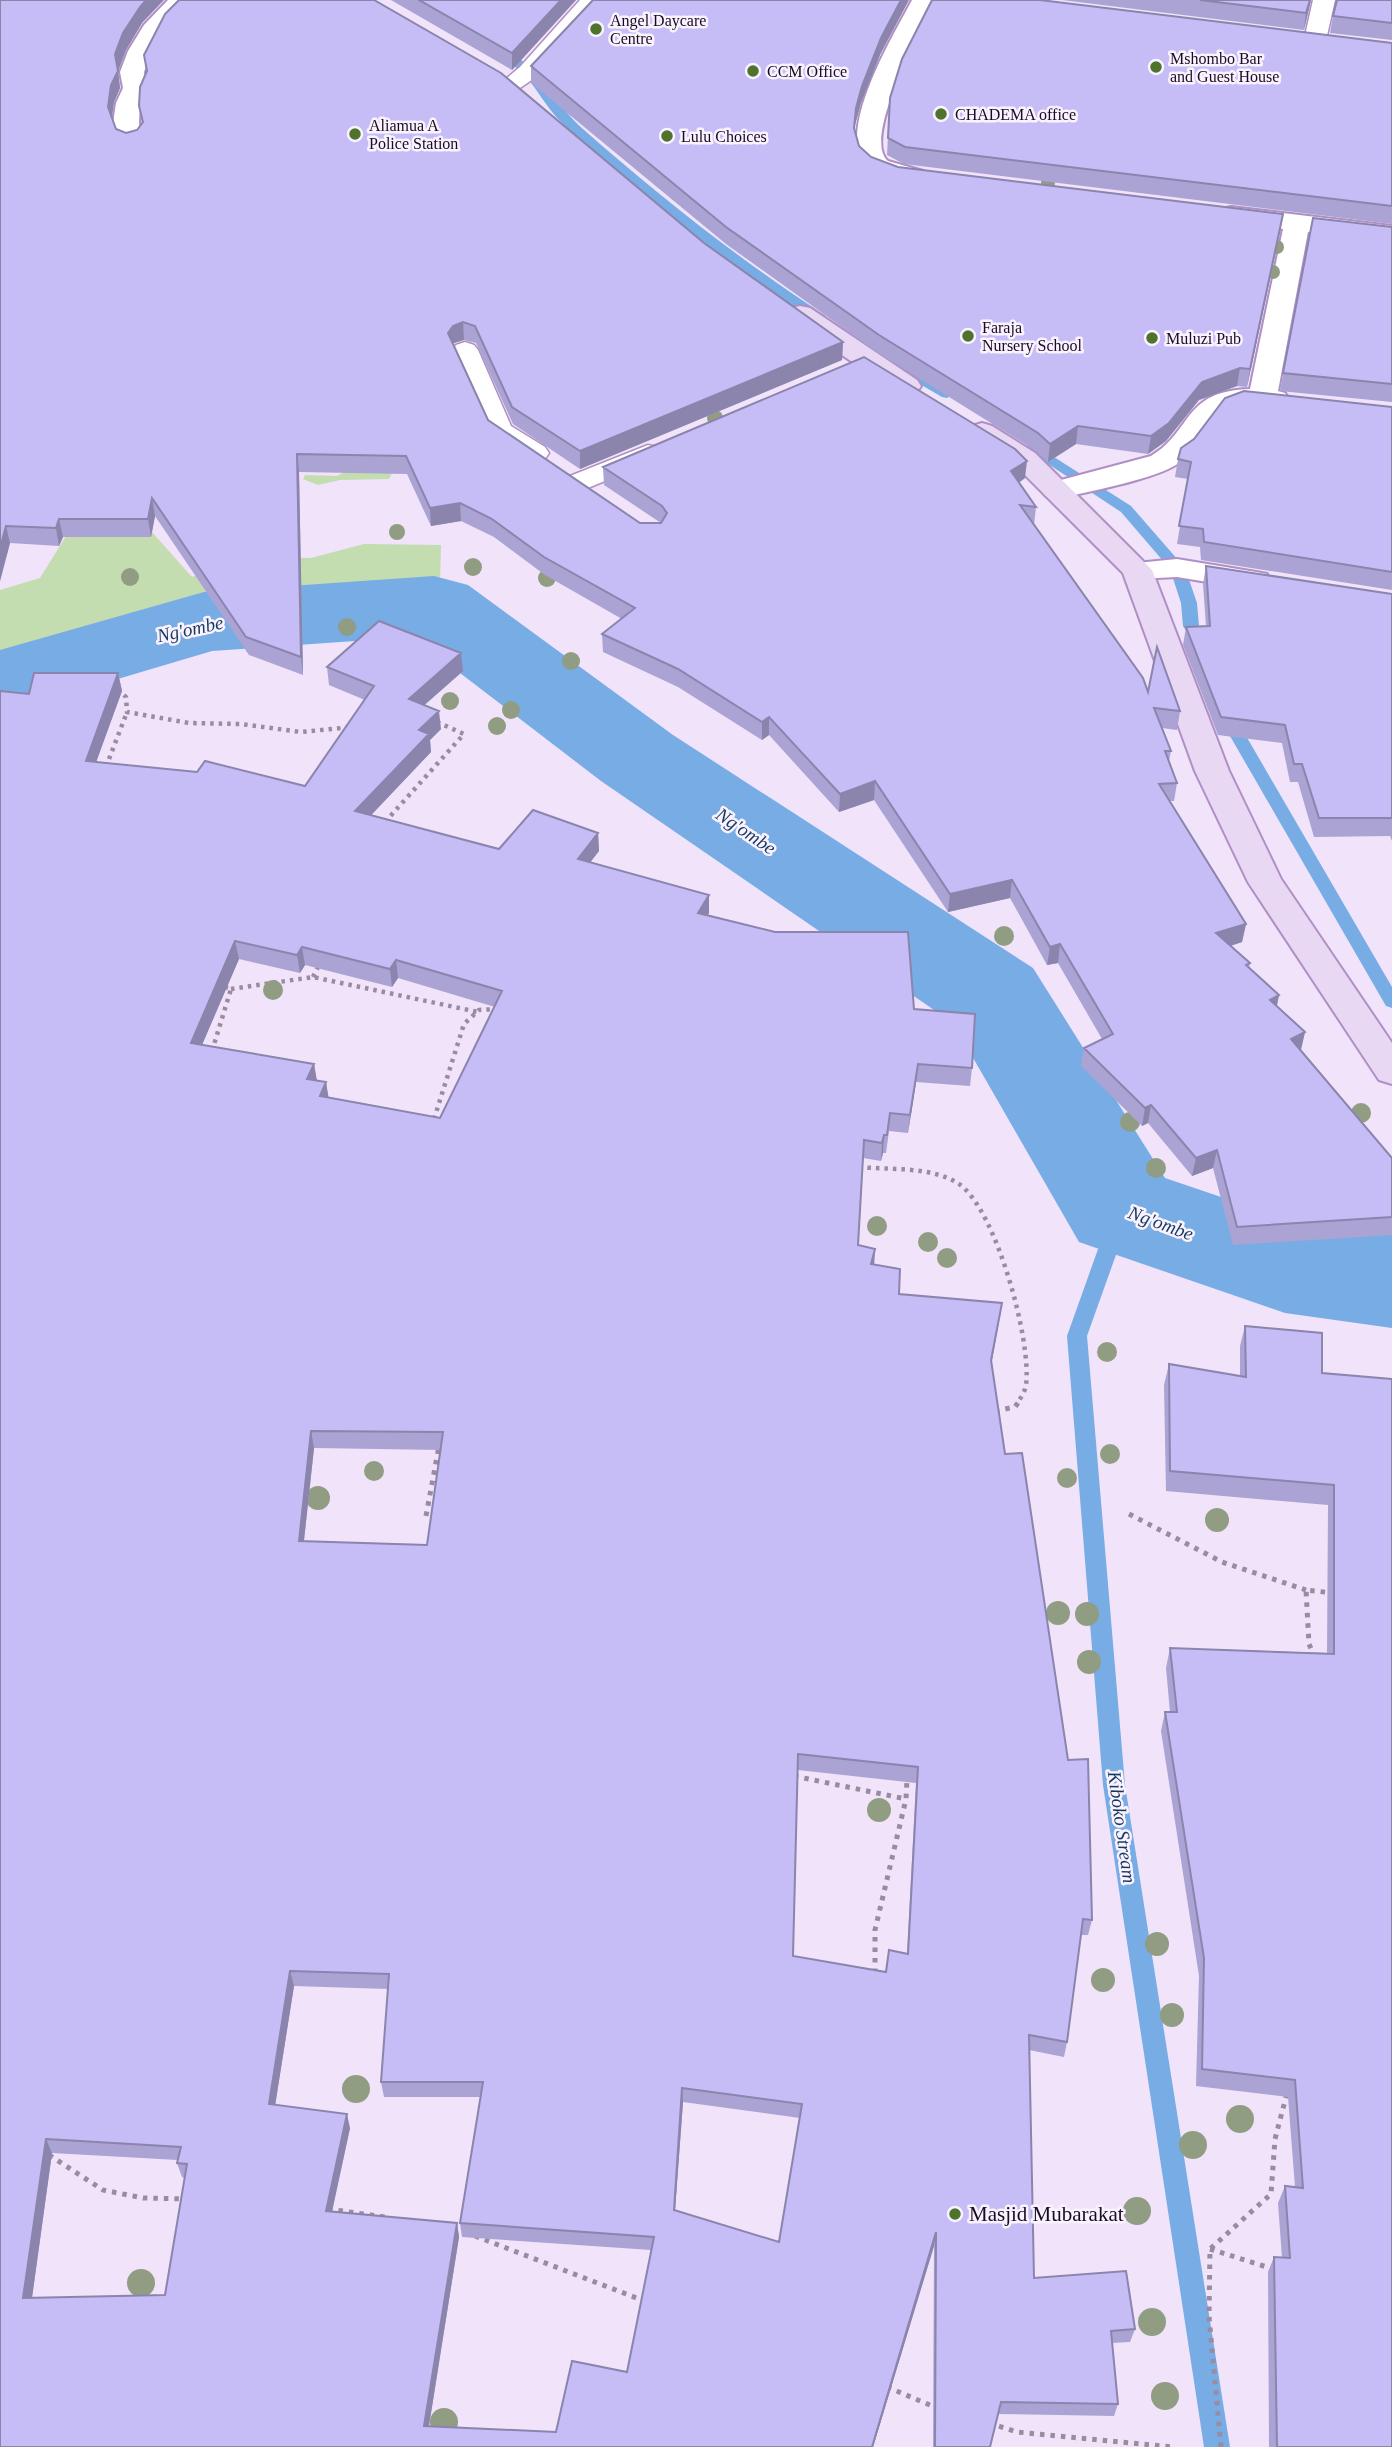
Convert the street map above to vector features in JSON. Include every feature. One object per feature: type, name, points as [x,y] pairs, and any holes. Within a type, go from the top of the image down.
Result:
[{"type":"street","points":[[130,140],[126,123],[128,103],[135,88],[132,72],[140,51],[156,25],[182,0]]},
{"type":"street","points":[[924,0],[889,71],[869,126],[869,151],[872,160],[886,170],[939,179]]},
{"type":"street","points":[[1287,36],[1341,43]]},
{"type":"street","points":[[1200,212],[1392,234]]},
{"type":"street","points":[[1262,398],[1297,223]]},
{"type":"street","points":[[782,301],[855,366],[946,410],[1025,459],[1137,570],[1212,771],[1265,882],[1392,1071]]},
{"type":"street","points":[[1056,490],[1085,480],[1158,464],[1178,449],[1210,408],[1238,397],[1301,403]]},
{"type":"street","points":[[1137,570],[1177,568],[1281,585]]},
{"type":"lane","points":[[511,84],[528,72],[584,7],[594,0]]},
{"type":"lane","points":[[1315,40],[1324,0]]},
{"type":"lane","points":[[465,350],[500,430],[590,489],[667,445]]},
{"type":"path","points":[[101,775],[127,712],[126,697],[115,687]]},
{"type":"path","points":[[127,712],[188,723],[241,724],[301,732],[363,725]]},
{"type":"path","points":[[380,829],[464,734],[435,722]]},
{"type":"path","points":[[313,977],[320,965]]},
{"type":"path","points":[[220,985],[231,989],[313,977],[478,1012],[500,1009]]},
{"type":"path","points":[[210,1057],[231,989]]},
{"type":"path","points":[[431,1126],[441,1104],[464,1024],[478,1012]]},
{"type":"path","points":[[857,1166],[926,1172],[961,1184],[980,1204],[990,1222],[1015,1300],[1027,1385],[1015,1407],[990,1412]]},
{"type":"path","points":[[426,1516],[441,1437]]},
{"type":"path","points":[[1129,1514],[1222,1562],[1306,1590],[1343,1595]]},
{"type":"path","points":[[1306,1590],[1309,1644],[1318,1666]]},
{"type":"path","points":[[875,1985],[875,1930],[906,1799],[908,1773]]},
{"type":"path","points":[[790,1775],[906,1799]]},
{"type":"path","points":[[1221,2447],[1209,2316],[1210,2249],[1271,2194],[1275,2140],[1288,2089]]},
{"type":"path","points":[[44,2152],[103,2190],[143,2199],[190,2199]]},
{"type":"path","points":[[316,2208],[355,2211],[393,2219]]},
{"type":"path","points":[[468,2233],[652,2304]]},
{"type":"path","points":[[1210,2249],[1262,2268],[1276,2270]]},
{"type":"path","points":[[877,2382],[914,2400],[940,2408]]},
{"type":"path","points":[[978,2420],[1017,2432],[1172,2447]]},
{"type":"green space","points":[[358,464],[395,467],[389,479],[340,480],[318,485],[303,479],[305,475],[337,476]]},
{"type":"green space","points":[[71,528],[151,531],[192,577],[239,556],[311,558],[364,544],[441,545],[439,617],[362,614],[284,626],[184,657],[81,671],[0,696],[0,590],[40,578]]},
{"type":"building","points":[[0,0],[146,0],[123,33],[115,54],[118,71],[111,85],[108,107],[116,129],[126,133],[137,130],[143,122],[139,106],[140,87],[147,71],[144,55],[165,14],[179,0],[374,0],[501,73],[704,243],[843,342],[580,451],[512,407],[475,326],[463,322],[453,326],[448,333],[488,420],[640,523],[661,523],[667,513],[662,506],[603,467],[864,357],[1015,449],[1027,461],[1011,471],[1036,507],[1020,505],[1143,678],[1148,692],[1157,647],[1180,711],[1154,708],[1171,751],[1165,751],[1177,783],[1159,784],[1246,924],[1216,933],[1250,963],[1246,965],[1279,995],[1270,1000],[1305,1032],[1291,1039],[1392,1158],[1392,1217],[1237,1227],[1217,1150],[1196,1158],[1151,1105],[1145,1108],[1084,1048],[1113,1034],[1060,944],[1050,947],[1012,880],[950,894],[875,781],[840,794],[769,717],[762,722],[678,669],[602,634],[635,608],[544,557],[492,519],[460,503],[430,508],[406,456],[297,454],[301,657],[246,637],[152,498],[148,519],[59,519],[56,528],[6,526],[0,548]]},
{"type":"building","points":[[419,0],[561,0],[512,53]]},
{"type":"building","points":[[593,0],[901,0],[881,38],[856,108],[854,128],[859,146],[871,157],[898,167],[1283,214],[1250,369],[1240,368],[1202,382],[1169,423],[1151,436],[1078,426],[1050,444],[1038,433],[879,335],[726,227],[531,66]]},
{"type":"building","points":[[932,0],[1040,0],[1392,43],[1392,206],[905,147],[888,138],[890,98],[902,59]]},
{"type":"building","points":[[1200,0],[1310,0],[1306,13]]},
{"type":"building","points":[[1337,0],[1392,0],[1392,23],[1333,16]]},
{"type":"building","points":[[1313,218],[1392,227],[1392,384],[1283,373]]},
{"type":"building","points":[[1244,391],[1392,407],[1392,572],[1204,542],[1203,529],[1179,526],[1191,462],[1178,459],[1181,448],[1194,439],[1225,398]]},
{"type":"building","points":[[1206,566],[1392,594],[1392,818],[1319,818],[1302,764],[1294,764],[1285,725],[1221,717],[1186,627],[1210,626]]},
{"type":"building","points":[[379,621],[461,653],[409,699],[439,711],[419,730],[429,734],[355,811],[499,849],[533,810],[598,833],[578,859],[709,895],[698,913],[775,932],[908,932],[914,1009],[975,1014],[972,1068],[918,1064],[910,1115],[890,1113],[887,1135],[884,1135],[882,1143],[864,1140],[858,1245],[875,1249],[871,1264],[900,1269],[899,1294],[1002,1303],[991,1360],[1005,1454],[1022,1453],[1068,1760],[1088,1759],[1092,1920],[1083,1919],[1067,2042],[1029,2035],[1034,2278],[1126,2271],[1135,2329],[1111,2331],[1118,2404],[1001,2402],[990,2447],[935,2447],[936,2232],[872,2447],[0,2447],[0,691],[29,694],[34,673],[118,673],[86,761],[197,772],[205,761],[305,786],[374,686],[327,667]],"holes":[[[235,941],[297,955],[302,947],[390,969],[396,960],[502,991],[440,1118],[320,1096],[326,1082],[307,1079],[314,1064],[191,1043]],[[311,1431],[443,1432],[427,1545],[299,1541]],[[798,1754],[918,1767],[908,1954],[889,1950],[886,1972],[793,1956]],[[290,1971],[389,1974],[381,2082],[483,2082],[460,2223],[654,2237],[627,2372],[572,2361],[556,2432],[424,2426],[457,2223],[326,2211],[347,2114],[269,2104]],[[682,2088],[802,2104],[779,2242],[674,2210]],[[46,2139],[181,2147],[177,2163],[187,2164],[165,2295],[23,2298]]]},
{"type":"building","points":[[1245,1326],[1322,1333],[1322,1373],[1392,1379],[1392,2447],[1277,2447],[1274,2257],[1290,2258],[1285,2186],[1303,2188],[1295,2080],[1202,2069],[1204,1958],[1165,1712],[1177,1712],[1170,1648],[1334,1654],[1334,1485],[1170,1471],[1169,1364],[1246,1377]]},
{"type":"waterway","points":[[495,49],[527,70],[564,119],[660,201],[723,251],[821,319]]},
{"type":"waterway","points":[[861,344],[947,394]]},
{"type":"waterway","points":[[1032,447],[1126,509],[1177,568],[1189,603],[1191,626],[1205,649]]},
{"type":"waterway","name":"Ng'ombe","points":[[0,683],[204,622],[434,606],[637,758],[993,996],[1122,1210],[1285,1266],[1392,1281]]},
{"type":"waterway","points":[[1227,717],[1392,1002]]},
{"type":"waterway","name":"Kiboko Stream","points":[[1122,1210],[1077,1336],[1114,1785],[1217,2447]]},
{"type":"place","name":"Angel Daycare Centre","points":[[596,29]]},
{"type":"place","name":"Mshombo Bar and Guest House","points":[[1156,67]]},
{"type":"place","name":"CCM Office","points":[[753,71]]},
{"type":"place","name":"CHADEMA office","points":[[941,114]]},
{"type":"place","name":"Aliamua A Police Station","points":[[355,134]]},
{"type":"place","name":"Lulu Choices","points":[[667,136]]},
{"type":"place","name":"Faraja Nursery School","points":[[968,336]]},
{"type":"place","name":"Muluzi Pub","points":[[1152,338]]},
{"type":"place","name":"Masjid Mubarakat","points":[[955,2214]]}]
